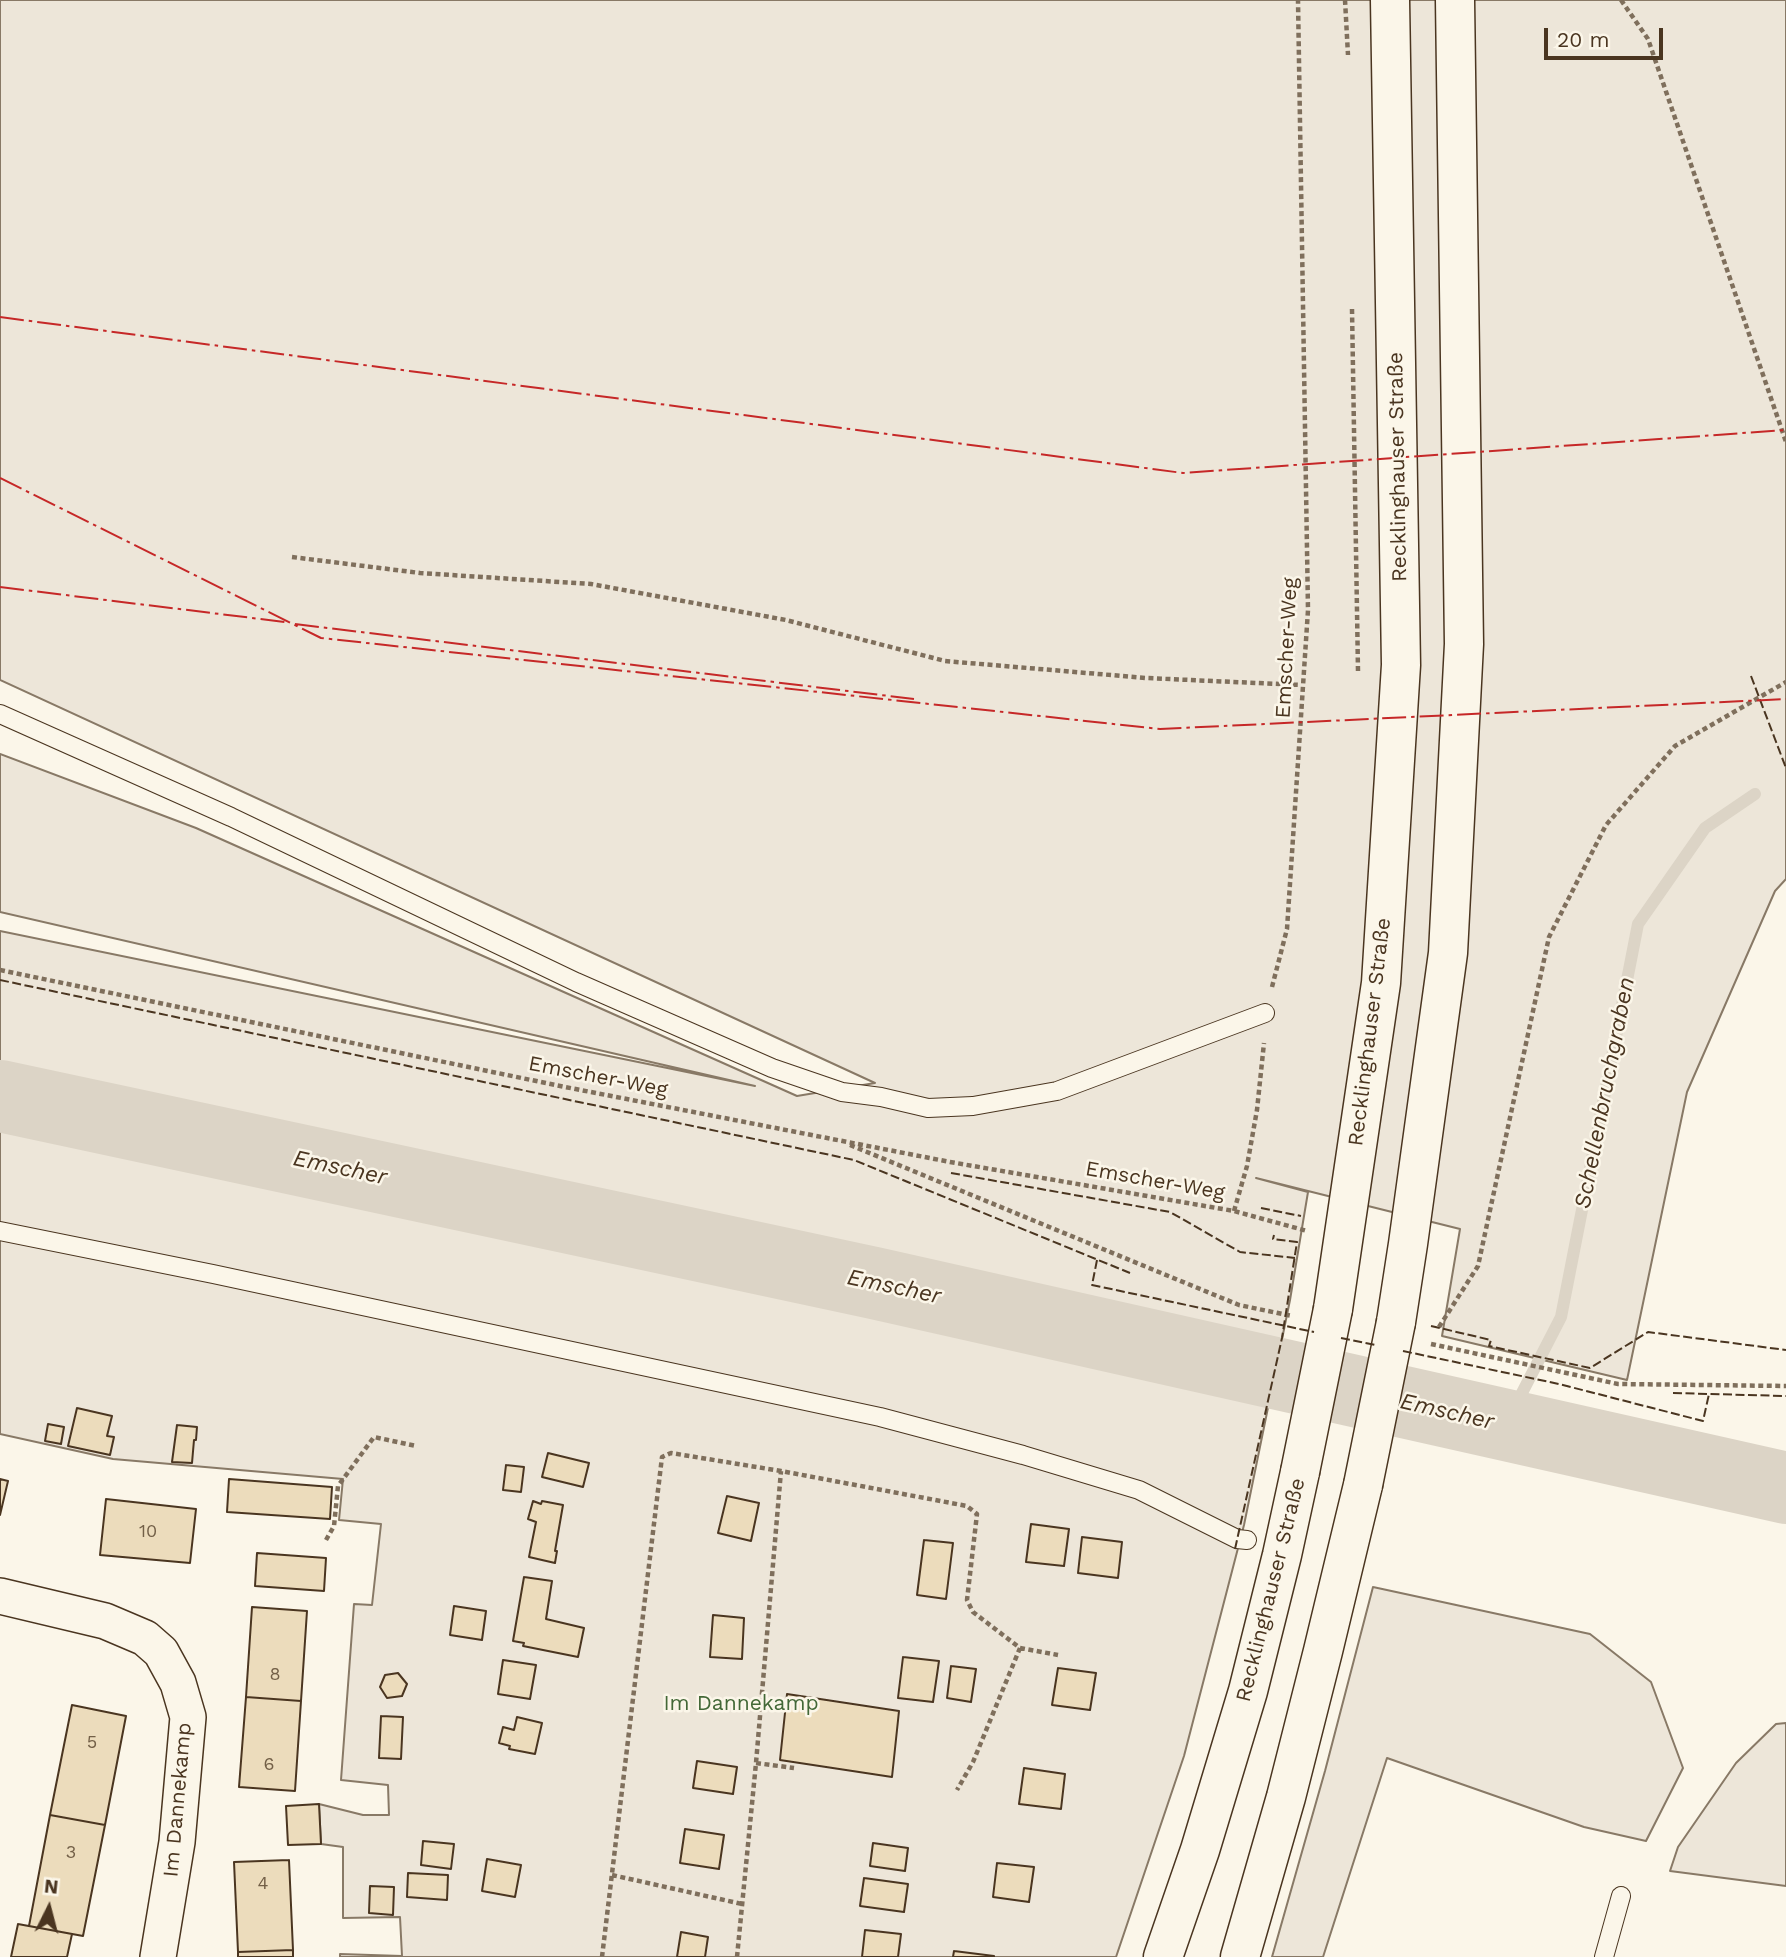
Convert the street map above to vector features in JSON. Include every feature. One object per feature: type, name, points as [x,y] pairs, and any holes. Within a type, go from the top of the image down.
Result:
[{"type":"main road","name":"Recklinghauser Straße","points":[[1163,1957],[1200,1850],[1248,1691],[1282,1555],[1333,1309],[1381,984],[1401,665],[1390,0]]},
{"type":"main road","points":[[1240,1957],[1293,1771],[1363,1485],[1396,1322],[1448,953],[1464,644],[1455,0]]},
{"type":"street","name":"Im Dannekamp","points":[[0,1597],[105,1621],[145,1638],[161,1652],[178,1683],[188,1717],[177,1842],[158,1957]]},
{"type":"lane","points":[[0,714],[231,817],[576,982],[772,1068],[842,1092],[881,1097],[928,1108],[973,1106],[1045,1093],[1265,1013]]},
{"type":"lane","points":[[0,1231],[880,1417],[1023,1455],[1139,1490],[1237,1539],[1247,1540]]},
{"type":"lane","points":[[1604,1957],[1621,1896]]},
{"type":"path","name":"Emscher-Weg","points":[[0,970],[552,1085],[950,1162],[1234,1211],[1247,1166],[1257,1110],[1265,1013],[1287,929],[1308,610],[1298,0]]},
{"type":"path","points":[[1345,0],[1349,66]]},
{"type":"path","points":[[1621,0],[1648,39],[1786,442]]},
{"type":"path","points":[[1352,296],[1358,675]]},
{"type":"path","points":[[292,557],[420,573],[591,584],[786,620],[945,661],[1146,678],[1301,685]]},
{"type":"path","points":[[1439,1327],[1478,1266],[1549,937],[1606,825],[1675,746],[1786,682]]},
{"type":"path","points":[[840,1140],[1239,1305],[1286,1315]]},
{"type":"path","points":[[1234,1211],[1300,1229]]},
{"type":"path","points":[[1427,1344],[1618,1384],[1786,1386]]},
{"type":"path","points":[[326,1540],[334,1526],[338,1486],[374,1437],[416,1446]]},
{"type":"path","points":[[602,1957],[662,1457],[671,1453],[967,1506],[976,1514],[968,1600],[973,1612],[1020,1648],[1058,1655]]},
{"type":"path","points":[[737,1957],[781,1471]]},
{"type":"path","points":[[957,1790],[973,1762],[1020,1648]]},
{"type":"path","points":[[756,1763],[794,1768]]},
{"type":"path","points":[[612,1875],[742,1904]]},
{"type":"green space","points":[[0,0],[1786,0],[1786,879],[1775,891],[1687,1092],[1627,1380],[1442,1336],[1460,1229],[1256,1178],[1308,1192],[1290,1300],[1244,1525],[1184,1756],[1116,1957],[340,1957],[340,1954],[402,1956],[400,1917],[343,1918],[343,1847],[321,1844],[319,1804],[363,1815],[389,1815],[388,1785],[341,1780],[354,1604],[372,1605],[381,1524],[339,1520],[343,1479],[113,1459],[0,1434],[0,931],[755,1086],[0,912],[0,754],[196,828],[797,1096],[875,1083],[0,680]]},
{"type":"green space","points":[[1373,1587],[1590,1634],[1651,1682],[1683,1768],[1646,1841],[1584,1827],[1387,1758],[1323,1957],[1272,1957],[1325,1771]]},
{"type":"green space","points":[[1786,1723],[1786,1886],[1670,1871],[1678,1847],[1736,1763],[1776,1724]]},
{"type":"building","points":[[77,1408],[112,1416],[107,1436],[114,1437],[110,1455],[68,1446]]},
{"type":"building","points":[[48,1424],[64,1427],[61,1444],[45,1441]]},
{"type":"building","points":[[177,1425],[197,1427],[192,1463],[172,1462]]},
{"type":"building","points":[[548,1453],[589,1463],[583,1487],[542,1477]]},
{"type":"building","points":[[506,1465],[524,1467],[521,1492],[503,1490]]},
{"type":"building","points":[[0,1479],[8,1481],[0,1515]]},
{"type":"building","points":[[229,1479],[332,1487],[330,1519],[227,1512]]},
{"type":"building","points":[[727,1496],[759,1503],[751,1541],[718,1533]]},
{"type":"building","points":[[106,1499],[196,1509],[190,1563],[100,1555]]},
{"type":"building","points":[[533,1501],[563,1505],[555,1563],[529,1557],[536,1522],[528,1519]]},
{"type":"building","points":[[1031,1524],[1069,1529],[1064,1566],[1026,1562]]},
{"type":"building","points":[[1082,1537],[1122,1542],[1118,1578],[1078,1573]]},
{"type":"building","points":[[924,1540],[953,1543],[946,1599],[917,1595]]},
{"type":"building","points":[[257,1553],[326,1558],[324,1591],[255,1586]]},
{"type":"building","points":[[524,1577],[552,1581],[546,1619],[584,1628],[578,1657],[523,1646],[524,1643],[513,1641]]},
{"type":"building","points":[[454,1606],[486,1611],[482,1640],[450,1635]]},
{"type":"building","points":[[252,1607],[307,1611],[301,1701],[246,1697]]},
{"type":"building","points":[[713,1615],[744,1618],[742,1659],[710,1657]]},
{"type":"building","points":[[903,1657],[939,1661],[933,1702],[898,1698]]},
{"type":"building","points":[[503,1660],[536,1665],[530,1699],[498,1694]]},
{"type":"building","points":[[951,1666],[976,1669],[971,1702],[947,1698]]},
{"type":"building","points":[[1058,1668],[1096,1673],[1090,1710],[1052,1705]]},
{"type":"building","points":[[398,1673],[407,1684],[402,1696],[387,1698],[380,1687],[385,1675]]},
{"type":"building","points":[[787,1694],[899,1711],[892,1777],[780,1760]]},
{"type":"building","points":[[246,1697],[301,1701],[295,1791],[239,1787]]},
{"type":"building","points":[[72,1705],[126,1716],[105,1825],[50,1815]]},
{"type":"building","points":[[381,1716],[403,1717],[401,1759],[379,1758]]},
{"type":"building","points":[[517,1717],[542,1723],[535,1754],[509,1749],[510,1746],[499,1743],[503,1727],[514,1730]]},
{"type":"building","points":[[697,1761],[737,1767],[733,1794],[693,1788]]},
{"type":"building","points":[[1024,1768],[1065,1774],[1061,1809],[1019,1804]]},
{"type":"building","points":[[319,1804],[321,1844],[288,1845],[286,1806]]},
{"type":"building","points":[[50,1815],[105,1825],[83,1936],[29,1926]]},
{"type":"building","points":[[685,1829],[724,1835],[719,1869],[680,1863]]},
{"type":"building","points":[[423,1841],[454,1844],[451,1869],[421,1865]]},
{"type":"building","points":[[873,1843],[908,1848],[905,1871],[870,1866]]},
{"type":"building","points":[[487,1859],[521,1865],[515,1897],[482,1891]]},
{"type":"building","points":[[289,1860],[293,1950],[238,1952],[234,1862]]},
{"type":"building","points":[[997,1863],[1034,1867],[1029,1902],[993,1897]]},
{"type":"building","points":[[408,1873],[448,1875],[447,1900],[407,1897]]},
{"type":"building","points":[[864,1878],[908,1884],[904,1912],[860,1906]]},
{"type":"building","points":[[370,1886],[394,1887],[393,1915],[369,1913]]},
{"type":"building","points":[[18,1924],[72,1934],[67,1957],[11,1957]]},
{"type":"building","points":[[865,1930],[901,1934],[898,1957],[862,1957]]},
{"type":"building","points":[[681,1932],[708,1937],[705,1957],[677,1957]]},
{"type":"building","points":[[293,1950],[293,1957],[238,1957],[238,1952]]},
{"type":"building","points":[[954,1951],[994,1956],[994,1957],[953,1957]]},
{"type":"waterway","name":"Schellenbruchgraben","points":[[1505,1426],[1561,1317],[1638,924],[1705,828],[1755,794]]},
{"type":"waterway","name":"Emscher","points":[[0,1096],[874,1283],[1786,1488]]},
{"type":"fence","points":[[1751,676],[1786,768]]},
{"type":"fence","points":[[0,980],[854,1160],[1130,1273]]},
{"type":"fence","points":[[951,1173],[1170,1212],[1240,1252],[1295,1258]]},
{"type":"fence","points":[[1261,1208],[1301,1216]]},
{"type":"fence","points":[[1235,1549],[1282,1338],[1297,1242],[1273,1239],[1274,1235]]},
{"type":"fence","points":[[1097,1260],[1092,1285],[1314,1332]]},
{"type":"fence","points":[[1431,1326],[1491,1340],[1489,1346],[1590,1368],[1648,1332],[1786,1350]]},
{"type":"fence","points":[[1341,1338],[1376,1345]]},
{"type":"fence","points":[[1403,1351],[1559,1384],[1703,1421],[1709,1394]]},
{"type":"fence","points":[[1673,1393],[1786,1396]]},
{"type":"power","points":[[0,317],[1183,473],[1786,430]]},
{"type":"power","points":[[0,478],[321,638],[1160,729],[1786,699]]},
{"type":"power","points":[[0,587],[285,622]]},
{"type":"power","points":[[295,624],[914,699]]}]
